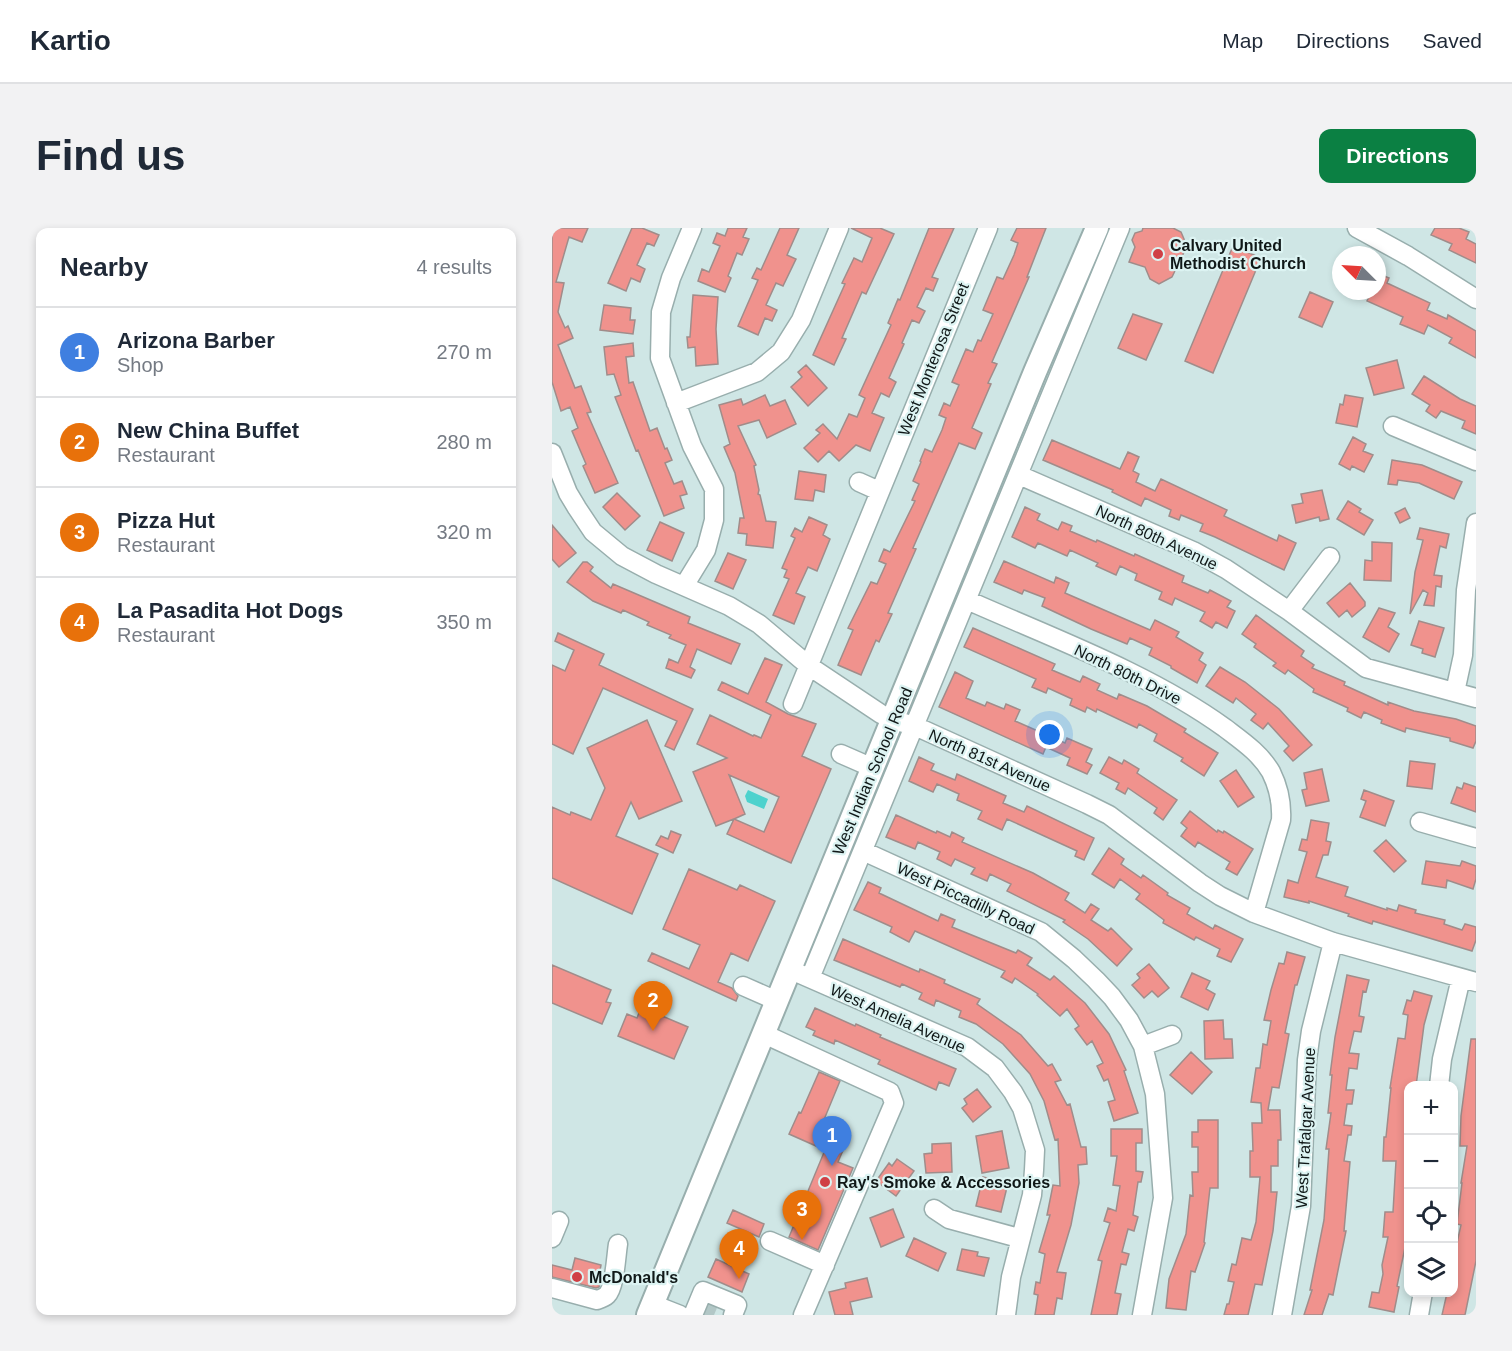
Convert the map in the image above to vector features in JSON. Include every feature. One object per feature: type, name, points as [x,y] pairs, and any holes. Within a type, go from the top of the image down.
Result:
[{"type":"main road","name":"West Indian School Road","points":[[650,1309],[777,1001],[800,974],[873,768],[1035,372],[1097,228]]},
{"type":"street","points":[[684,586],[706,550],[714,520],[714,489],[692,446],[660,358],[661,312],[671,278],[692,228]]},
{"type":"street","points":[[676,403],[757,372],[782,352],[801,320],[839,228]]},
{"type":"street","name":"West Monterosa Street","points":[[793,704],[987,228]]},
{"type":"street","name":"West Indian School Road","points":[[800,974],[863,851],[1120,228]]},
{"type":"street","points":[[1357,228],[1408,256],[1476,299]]},
{"type":"street","points":[[1035,372],[1057,382]]},
{"type":"street","points":[[1393,426],[1476,461]]},
{"type":"street","name":"North 81st Avenue","points":[[552,453],[556,472],[593,532],[622,556],[729,606],[759,624],[809,666],[893,720],[915,726],[1109,815],[1200,883],[1254,913],[1333,942],[1468,980]]},
{"type":"street","name":"North 80th Avenue","points":[[1019,475],[1193,551],[1249,583],[1366,668],[1476,698]]},
{"type":"street","points":[[859,482],[879,491]]},
{"type":"street","points":[[1455,692],[1463,655],[1466,590],[1476,523]]},
{"type":"street","points":[[1289,611],[1330,557]]},
{"type":"street","name":"North 80th Drive","points":[[967,600],[1160,687],[1209,717],[1248,746],[1261,759],[1270,771],[1282,806],[1281,820],[1254,913]]},
{"type":"street","points":[[842,754],[873,768]]},
{"type":"street","points":[[1420,822],[1476,838]]},
{"type":"street","name":"West Piccadilly Road","points":[[863,851],[1041,932],[1074,958],[1112,997],[1129,1020],[1143,1046],[1155,1094],[1163,1198],[1142,1315]]},
{"type":"street","name":"West Trafalgar Avenue","points":[[1282,1315],[1301,1206],[1307,1060],[1311,1030],[1333,942]]},
{"type":"street","name":"West Amelia Avenue","points":[[800,974],[967,1047],[982,1057],[1006,1080],[1022,1108],[1035,1150],[1032,1194],[1019,1238],[1006,1315]]},
{"type":"street","points":[[1440,1081],[1442,1059],[1468,980]]},
{"type":"street","points":[[743,986],[777,1001]]},
{"type":"street","points":[[764,1034],[890,1092],[894,1103],[803,1315]]},
{"type":"street","points":[[1143,1046],[1172,1035]]},
{"type":"street","points":[[934,1209],[949,1219],[1019,1238]]},
{"type":"street","points":[[770,1241],[825,1265]]},
{"type":"street","points":[[552,1288],[597,1300],[604,1297],[612,1281],[618,1244]]},
{"type":"street","points":[[650,1309],[693,1312],[703,1291],[737,1305],[733,1315]]},
{"type":"street","points":[[1419,1315],[1422,1297]]},
{"type":"water","points":[[748,790],[768,799],[764,809],[747,802],[745,796]]},
{"type":"building","points":[[552,228],[588,228],[582,242],[569,237],[556,282],[564,283],[558,312],[565,328],[568,326],[573,338],[558,345],[575,388],[581,386],[591,412],[587,413],[618,483],[595,493],[583,466],[586,464],[572,431],[578,428],[570,407],[561,411],[552,382]]},
{"type":"building","points":[[632,228],[642,228],[659,235],[654,246],[647,243],[637,265],[645,269],[640,282],[631,278],[626,291],[608,283]]},
{"type":"building","points":[[728,228],[747,228],[743,237],[749,239],[742,255],[737,253],[728,276],[731,278],[725,292],[698,281],[702,269],[709,272],[720,246],[713,243],[717,233],[725,236]]},
{"type":"building","points":[[780,228],[799,228],[787,255],[796,259],[783,286],[776,283],[766,305],[777,310],[772,321],[765,318],[758,335],[738,326],[758,280],[752,278],[757,268],[761,270]]},
{"type":"building","points":[[851,228],[880,228],[894,234],[866,294],[862,292],[842,338],[846,339],[834,365],[813,355],[845,284],[842,283],[854,258],[862,262],[872,238]]},
{"type":"building","points":[[929,228],[954,228],[932,277],[938,279],[933,291],[926,288],[917,307],[925,311],[919,323],[912,320],[902,343],[904,344],[889,378],[896,382],[889,397],[881,393],[872,413],[884,418],[870,451],[856,445],[839,461],[829,451],[818,462],[804,448],[820,433],[816,430],[823,424],[837,439],[849,414],[857,417],[865,398],[859,395],[891,325],[888,323],[898,299],[900,300]]},
{"type":"building","points":[[1017,228],[1046,228],[1027,277],[1029,277],[992,362],[997,364],[988,383],[991,384],[972,428],[982,433],[975,449],[959,443],[913,548],[916,549],[888,613],[892,614],[879,642],[876,640],[861,675],[838,665],[853,630],[848,628],[871,582],[877,584],[886,564],[879,561],[884,549],[890,552],[915,501],[912,500],[919,484],[913,481],[920,461],[925,449],[932,452],[942,430],[946,418],[939,415],[944,403],[950,406],[959,385],[952,382],[966,349],[973,352],[978,340],[981,341],[993,314],[983,310],[997,277],[1003,279],[1014,255],[1018,243],[1011,240]]},
{"type":"building","name":"Calvary United Methodist Church","points":[[1143,228],[1173,228],[1181,232],[1187,246],[1172,277],[1159,284],[1150,279],[1145,267],[1129,262],[1135,247],[1132,240],[1135,233],[1142,231]]},
{"type":"building","points":[[1435,228],[1459,228],[1469,232],[1466,239],[1476,244],[1476,263],[1449,250],[1452,244],[1431,235]]},
{"type":"building","points":[[1233,246],[1261,258],[1213,373],[1185,361]]},
{"type":"building","points":[[1386,277],[1389,278],[1387,283],[1430,303],[1427,310],[1447,319],[1448,315],[1476,331],[1476,358],[1449,343],[1452,338],[1428,325],[1424,334],[1400,324],[1403,317],[1367,301],[1386,300]]},
{"type":"building","points":[[1310,292],[1333,302],[1322,327],[1299,317]]},
{"type":"building","points":[[693,295],[718,297],[716,329],[718,364],[696,366],[695,347],[688,348],[687,337],[690,337]]},
{"type":"building","points":[[604,305],[631,308],[630,320],[635,320],[633,334],[600,330]]},
{"type":"building","points":[[1133,314],[1162,324],[1146,360],[1118,348]]},
{"type":"building","points":[[633,343],[634,356],[626,357],[629,383],[633,382],[650,431],[657,428],[665,449],[667,448],[672,460],[665,463],[674,484],[682,481],[687,494],[680,496],[684,508],[664,516],[615,397],[621,395],[614,374],[607,375],[604,347]]},
{"type":"building","points":[[1397,360],[1404,388],[1374,395],[1366,368]]},
{"type":"building","points":[[806,365],[827,388],[808,406],[791,387],[802,377],[798,372]]},
{"type":"building","points":[[1424,376],[1460,399],[1476,406],[1476,434],[1462,428],[1465,421],[1441,411],[1436,418],[1426,411],[1430,405],[1412,394]]},
{"type":"building","points":[[765,395],[770,406],[785,400],[796,424],[767,438],[759,420],[738,426],[756,465],[754,466],[758,494],[766,521],[776,522],[773,548],[746,545],[747,534],[738,533],[740,518],[744,518],[735,473],[724,447],[730,444],[719,405],[741,399],[743,405]]},
{"type":"building","points":[[1345,395],[1363,398],[1357,427],[1336,423],[1340,404],[1343,405]]},
{"type":"building","points":[[1353,437],[1366,444],[1363,451],[1373,455],[1364,472],[1352,466],[1350,470],[1339,464]]},
{"type":"building","points":[[1052,440],[1120,469],[1128,452],[1139,457],[1133,471],[1139,474],[1136,482],[1155,491],[1161,479],[1227,510],[1224,516],[1277,541],[1279,535],[1296,543],[1284,570],[1200,531],[1203,524],[1181,515],[1179,520],[1169,516],[1171,510],[1145,498],[1141,506],[1112,492],[1113,490],[1043,460]]},
{"type":"building","points":[[1392,460],[1422,465],[1462,482],[1454,499],[1419,483],[1398,480],[1397,485],[1388,484]]},
{"type":"building","points":[[799,471],[826,475],[824,492],[815,490],[813,501],[795,499]]},
{"type":"building","points":[[1322,490],[1329,519],[1320,521],[1319,517],[1296,523],[1292,505],[1303,503],[1301,494]]},
{"type":"building","points":[[617,493],[640,516],[625,530],[603,507]]},
{"type":"building","points":[[1348,501],[1361,509],[1359,512],[1373,520],[1364,535],[1337,519]]},
{"type":"building","points":[[1025,507],[1040,514],[1037,520],[1058,530],[1062,522],[1072,526],[1070,531],[1134,556],[1135,554],[1184,576],[1182,582],[1208,593],[1210,590],[1231,601],[1227,607],[1235,611],[1227,628],[1216,622],[1212,628],[1200,621],[1205,612],[1175,598],[1172,605],[1159,599],[1162,592],[1135,580],[1137,574],[1120,566],[1116,575],[1096,566],[1098,563],[1070,550],[1067,556],[1038,543],[1035,548],[1012,537]]},
{"type":"building","points":[[1405,508],[1410,518],[1400,523],[1395,513]]},
{"type":"building","points":[[809,517],[827,525],[823,535],[830,539],[817,571],[808,567],[796,593],[805,597],[794,624],[773,615],[789,579],[784,577],[787,570],[782,568],[795,538],[791,536],[795,528],[802,532]]},
{"type":"building","points":[[660,522],[684,533],[672,561],[647,550]]},
{"type":"building","points":[[552,525],[576,553],[559,567],[552,559]]},
{"type":"building","points":[[1420,528],[1449,534],[1446,548],[1440,546],[1434,575],[1442,576],[1441,587],[1436,586],[1434,606],[1424,605],[1428,593],[1423,590],[1410,614],[1415,572],[1423,540],[1417,539]]},
{"type":"building","points":[[1372,542],[1392,543],[1391,581],[1364,580],[1365,560],[1372,561]]},
{"type":"building","points":[[728,553],[746,560],[733,589],[715,581]]},
{"type":"building","points":[[1004,561],[1054,583],[1056,577],[1069,583],[1065,593],[1150,630],[1155,620],[1179,632],[1176,637],[1203,653],[1199,660],[1206,665],[1197,683],[1149,655],[1152,648],[1130,638],[1127,644],[1091,629],[1042,606],[1045,598],[1024,590],[1022,594],[994,582]]},
{"type":"building","points":[[583,562],[593,567],[590,571],[611,588],[613,584],[690,617],[688,623],[740,644],[731,664],[697,649],[690,667],[695,670],[691,678],[666,668],[669,659],[678,663],[686,645],[669,638],[671,635],[647,625],[649,622],[623,610],[621,613],[593,601],[567,582]]},
{"type":"building","points":[[1350,583],[1365,602],[1365,606],[1352,617],[1347,610],[1339,617],[1327,603]]},
{"type":"building","points":[[1379,608],[1395,613],[1388,627],[1399,634],[1389,652],[1363,637]]},
{"type":"building","points":[[1256,615],[1304,651],[1301,656],[1314,665],[1312,668],[1345,682],[1344,685],[1388,705],[1388,702],[1414,711],[1456,719],[1476,726],[1476,741],[1473,748],[1450,741],[1450,738],[1406,728],[1405,732],[1381,723],[1382,720],[1364,712],[1361,718],[1347,711],[1348,708],[1313,692],[1314,689],[1288,670],[1285,674],[1273,666],[1276,663],[1254,647],[1256,644],[1242,634]]},
{"type":"building","points":[[1419,621],[1444,628],[1435,657],[1422,653],[1423,649],[1411,645]]},
{"type":"building","points":[[973,628],[1055,664],[1052,670],[1080,682],[1083,676],[1100,684],[1097,690],[1117,699],[1119,694],[1147,706],[1186,729],[1184,732],[1218,753],[1204,776],[1181,761],[1183,758],[1154,741],[1157,734],[1139,724],[1137,728],[1097,709],[1096,712],[1087,707],[1085,712],[1070,705],[1072,699],[1048,688],[1046,693],[1032,687],[1036,679],[964,647]]},
{"type":"building","points":[[558,633],[604,654],[599,665],[693,709],[674,750],[665,746],[677,721],[603,688],[573,754],[552,744],[552,665],[565,671],[574,650],[555,641]]},
{"type":"building","points":[[765,658],[782,665],[766,702],[788,714],[816,724],[802,756],[831,769],[791,863],[727,834],[734,819],[716,826],[693,772],[727,758],[697,744],[710,715],[761,738],[771,715],[718,690],[722,682],[748,694]],"holes":[[[729,775],[779,797],[764,832],[734,819],[745,814]]]},
{"type":"building","points":[[1220,667],[1245,682],[1279,709],[1312,745],[1293,761],[1284,751],[1289,746],[1268,723],[1263,729],[1251,720],[1256,714],[1236,698],[1233,703],[1206,686]]},
{"type":"building","points":[[955,672],[973,681],[966,698],[985,706],[987,702],[1004,709],[1006,704],[1020,710],[1015,721],[1065,743],[1067,738],[1092,749],[1086,762],[1092,765],[1087,774],[1067,765],[1070,758],[1046,747],[1043,754],[939,707]]},
{"type":"building","points":[[647,720],[682,801],[639,819],[631,802],[616,836],[658,854],[632,914],[552,878],[552,807],[570,815],[571,812],[591,820],[605,788],[587,748]]},
{"type":"building","points":[[919,757],[934,764],[931,770],[955,780],[957,774],[1006,796],[1003,803],[1024,812],[1027,806],[1094,838],[1084,860],[1075,856],[1077,851],[1007,819],[1002,830],[978,819],[982,811],[957,800],[959,794],[937,784],[933,792],[909,781]]},
{"type":"building","points":[[1109,757],[1122,764],[1124,760],[1139,769],[1137,773],[1177,800],[1163,820],[1154,813],[1157,808],[1128,788],[1125,794],[1116,789],[1119,783],[1100,773]]},
{"type":"building","points":[[1410,761],[1435,764],[1432,789],[1407,786]]},
{"type":"building","points":[[1322,769],[1329,801],[1306,806],[1302,790],[1307,789],[1304,773]]},
{"type":"building","points":[[1236,770],[1254,797],[1238,807],[1220,781]]},
{"type":"building","points":[[1464,783],[1476,787],[1476,812],[1451,803],[1457,787],[1462,789]]},
{"type":"building","points":[[1364,790],[1394,801],[1385,826],[1360,817],[1366,801],[1361,799]]},
{"type":"building","points":[[1190,811],[1217,832],[1218,830],[1223,833],[1224,831],[1253,849],[1237,875],[1226,869],[1230,862],[1198,842],[1195,847],[1181,836],[1187,828],[1181,823]]},
{"type":"building","points":[[896,815],[936,833],[937,831],[950,837],[952,832],[964,838],[962,842],[1033,873],[1069,893],[1065,900],[1085,913],[1091,904],[1099,909],[1091,920],[1108,931],[1111,928],[1132,949],[1117,966],[1088,939],[1063,922],[1065,920],[1007,891],[1011,884],[990,874],[987,881],[971,874],[975,868],[955,859],[951,866],[937,859],[940,852],[918,842],[915,849],[886,837]]},
{"type":"building","points":[[1311,820],[1329,823],[1326,841],[1331,842],[1328,855],[1323,855],[1316,877],[1348,887],[1345,896],[1387,910],[1387,908],[1397,911],[1399,905],[1416,910],[1415,913],[1445,920],[1444,924],[1462,930],[1465,924],[1476,927],[1476,940],[1472,951],[1373,921],[1372,924],[1309,901],[1309,903],[1284,897],[1288,880],[1298,883],[1307,852],[1299,850],[1302,839],[1307,840]]},
{"type":"building","points":[[671,831],[681,835],[673,853],[656,845],[661,836],[668,839]]},
{"type":"building","points":[[1386,840],[1406,861],[1394,872],[1374,851]]},
{"type":"building","points":[[1109,848],[1124,859],[1121,864],[1141,878],[1143,875],[1168,893],[1167,895],[1190,908],[1187,914],[1213,929],[1215,925],[1243,939],[1231,962],[1217,956],[1220,949],[1196,937],[1194,940],[1163,923],[1164,920],[1136,899],[1140,894],[1120,879],[1114,888],[1092,874]]},
{"type":"building","points":[[1426,861],[1460,866],[1462,861],[1476,866],[1473,889],[1447,880],[1446,888],[1422,884]]},
{"type":"building","points":[[689,869],[737,890],[740,885],[775,901],[748,961],[731,953],[718,982],[732,988],[738,996],[736,1001],[648,961],[652,953],[689,969],[700,945],[663,929]]},
{"type":"building","points":[[868,882],[881,888],[879,893],[938,921],[941,914],[955,920],[952,927],[1016,953],[1018,950],[1032,958],[1027,965],[1050,980],[1054,976],[1085,1003],[1109,1034],[1126,1070],[1124,1071],[1138,1113],[1114,1121],[1108,1102],[1115,1100],[1108,1079],[1104,1081],[1097,1066],[1103,1063],[1092,1041],[1087,1045],[1075,1029],[1079,1026],[1067,1009],[1060,1016],[1038,994],[1015,978],[1012,983],[1001,977],[1005,971],[915,931],[909,942],[890,932],[892,927],[854,910]]},
{"type":"building","points":[[843,939],[919,972],[920,969],[980,999],[977,1004],[1021,1035],[1048,1066],[1052,1064],[1061,1080],[1055,1082],[1067,1105],[1070,1104],[1081,1147],[1086,1147],[1087,1164],[1078,1165],[1079,1183],[1071,1225],[1057,1272],[1066,1273],[1062,1299],[1057,1298],[1054,1315],[1035,1315],[1038,1295],[1034,1294],[1036,1282],[1040,1283],[1045,1254],[1039,1252],[1050,1215],[1047,1215],[1053,1185],[1060,1186],[1058,1139],[1055,1140],[1044,1101],[1030,1074],[1003,1044],[976,1024],[959,1017],[961,1011],[936,1000],[934,1006],[919,999],[922,993],[902,984],[900,987],[834,960]]},
{"type":"building","points":[[1287,952],[1305,957],[1297,985],[1295,985],[1285,1033],[1289,1034],[1279,1088],[1272,1087],[1268,1110],[1280,1110],[1281,1140],[1278,1140],[1278,1166],[1271,1166],[1271,1192],[1277,1192],[1273,1231],[1262,1285],[1255,1284],[1248,1315],[1224,1315],[1234,1282],[1228,1281],[1232,1264],[1236,1265],[1242,1238],[1251,1240],[1256,1222],[1260,1177],[1250,1177],[1250,1151],[1253,1151],[1252,1123],[1262,1123],[1261,1103],[1251,1102],[1256,1068],[1260,1068],[1263,1044],[1267,1045],[1271,1021],[1264,1020],[1271,990],[1279,963],[1284,964]]},
{"type":"building","points":[[1149,964],[1169,988],[1158,997],[1152,991],[1144,998],[1132,985],[1140,978],[1137,974]]},
{"type":"building","points":[[552,965],[611,990],[606,1002],[611,1003],[602,1024],[552,1003]]},
{"type":"building","points":[[1192,973],[1210,981],[1206,989],[1215,994],[1208,1010],[1181,997]]},
{"type":"building","points":[[1347,975],[1369,980],[1366,992],[1363,991],[1359,1016],[1364,1017],[1361,1032],[1354,1031],[1349,1053],[1359,1054],[1357,1069],[1349,1068],[1346,1090],[1354,1090],[1352,1104],[1347,1104],[1344,1125],[1352,1126],[1351,1135],[1348,1135],[1344,1161],[1350,1162],[1344,1231],[1346,1231],[1333,1295],[1329,1294],[1322,1315],[1304,1315],[1312,1290],[1310,1290],[1324,1220],[1329,1149],[1326,1149],[1331,1113],[1328,1113],[1332,1075],[1330,1075]]},
{"type":"building","points":[[1414,991],[1432,996],[1424,1025],[1417,1081],[1404,1081],[1404,1252],[1394,1312],[1369,1307],[1372,1292],[1379,1293],[1383,1274],[1382,1265],[1388,1237],[1383,1237],[1385,1212],[1393,1212],[1396,1161],[1383,1161],[1384,1137],[1386,1137],[1390,1088],[1398,1038],[1405,1039],[1408,1015],[1403,1014],[1407,1000],[1411,1001]]},
{"type":"building","points":[[815,1008],[956,1069],[949,1086],[939,1082],[936,1090],[878,1064],[880,1060],[835,1040],[834,1044],[813,1035],[815,1031],[806,1027]]},
{"type":"building","points":[[648,1010],[688,1027],[674,1059],[618,1036],[627,1014],[637,1018],[639,1013],[646,1015]]},
{"type":"building","points":[[1223,1020],[1224,1039],[1232,1039],[1233,1058],[1205,1059],[1204,1021]]},
{"type":"building","points":[[1471,1039],[1476,1039],[1476,1261],[1465,1315],[1442,1315],[1446,1297],[1458,1297],[1458,1238],[1461,1225],[1458,1224],[1458,1216],[1467,1146],[1460,1146],[1461,1116]]},
{"type":"building","points":[[1191,1052],[1212,1072],[1192,1094],[1170,1075]]},
{"type":"building","points":[[819,1072],[840,1081],[823,1122],[850,1134],[838,1162],[853,1168],[818,1250],[789,1237],[825,1150],[789,1134]]},
{"type":"building","points":[[977,1089],[991,1107],[973,1122],[962,1108],[967,1104],[964,1099]]},
{"type":"building","points":[[1198,1120],[1218,1120],[1218,1188],[1210,1188],[1205,1243],[1195,1272],[1191,1271],[1186,1310],[1166,1308],[1169,1279],[1186,1234],[1190,1195],[1193,1196],[1192,1172],[1198,1172],[1198,1147],[1192,1147],[1192,1132],[1198,1132]]},
{"type":"building","points":[[1111,1129],[1142,1129],[1142,1143],[1136,1143],[1136,1171],[1143,1172],[1141,1182],[1138,1182],[1133,1215],[1138,1217],[1134,1231],[1128,1229],[1122,1252],[1129,1254],[1126,1265],[1121,1264],[1115,1293],[1121,1294],[1117,1315],[1091,1315],[1102,1261],[1098,1260],[1110,1223],[1104,1221],[1108,1208],[1116,1211],[1120,1186],[1113,1185],[1117,1156],[1111,1156]]},
{"type":"building","points":[[1002,1131],[1009,1168],[982,1173],[976,1136]]},
{"type":"building","points":[[951,1143],[952,1172],[926,1173],[924,1154],[932,1153],[932,1144]]},
{"type":"building","points":[[897,1159],[914,1171],[896,1196],[876,1181],[889,1163],[892,1166]]},
{"type":"building","points":[[983,1177],[1008,1183],[1001,1212],[976,1206]]},
{"type":"building","points":[[893,1209],[904,1237],[881,1247],[870,1218]]},
{"type":"building","points":[[733,1210],[764,1224],[759,1237],[727,1223]]},
{"type":"building","points":[[914,1238],[946,1253],[938,1271],[906,1256]]},
{"type":"building","points":[[962,1249],[978,1252],[977,1256],[989,1258],[984,1276],[957,1270]]},
{"type":"building","name":"McDonald's","points":[[575,1258],[601,1265],[599,1276],[602,1277],[599,1287],[552,1277],[552,1265],[572,1270]]},
{"type":"building","points":[[716,1259],[749,1274],[742,1292],[708,1277]]},
{"type":"building","points":[[867,1278],[872,1297],[850,1302],[853,1315],[835,1315],[829,1292],[846,1288],[845,1283]]},
{"type":"tunnel","points":[[702,1310],[714,1315]]},
{"type":"place","name":"Calvary United Methodist Church","points":[[1158,254]]},
{"type":"place","name":"New China Buffet","points":[[653,1031]]},
{"type":"place","name":"Arizona Barber","points":[[832,1166]]},
{"type":"place","name":"Ray's Smoke & Accessories","points":[[825,1182]]},
{"type":"place","name":"Pizza Hut","points":[[802,1240]]},
{"type":"place","name":"McDonald's","points":[[577,1277]]},
{"type":"place","name":"La Pasadita Hot Dogs","points":[[739,1279]]}]
